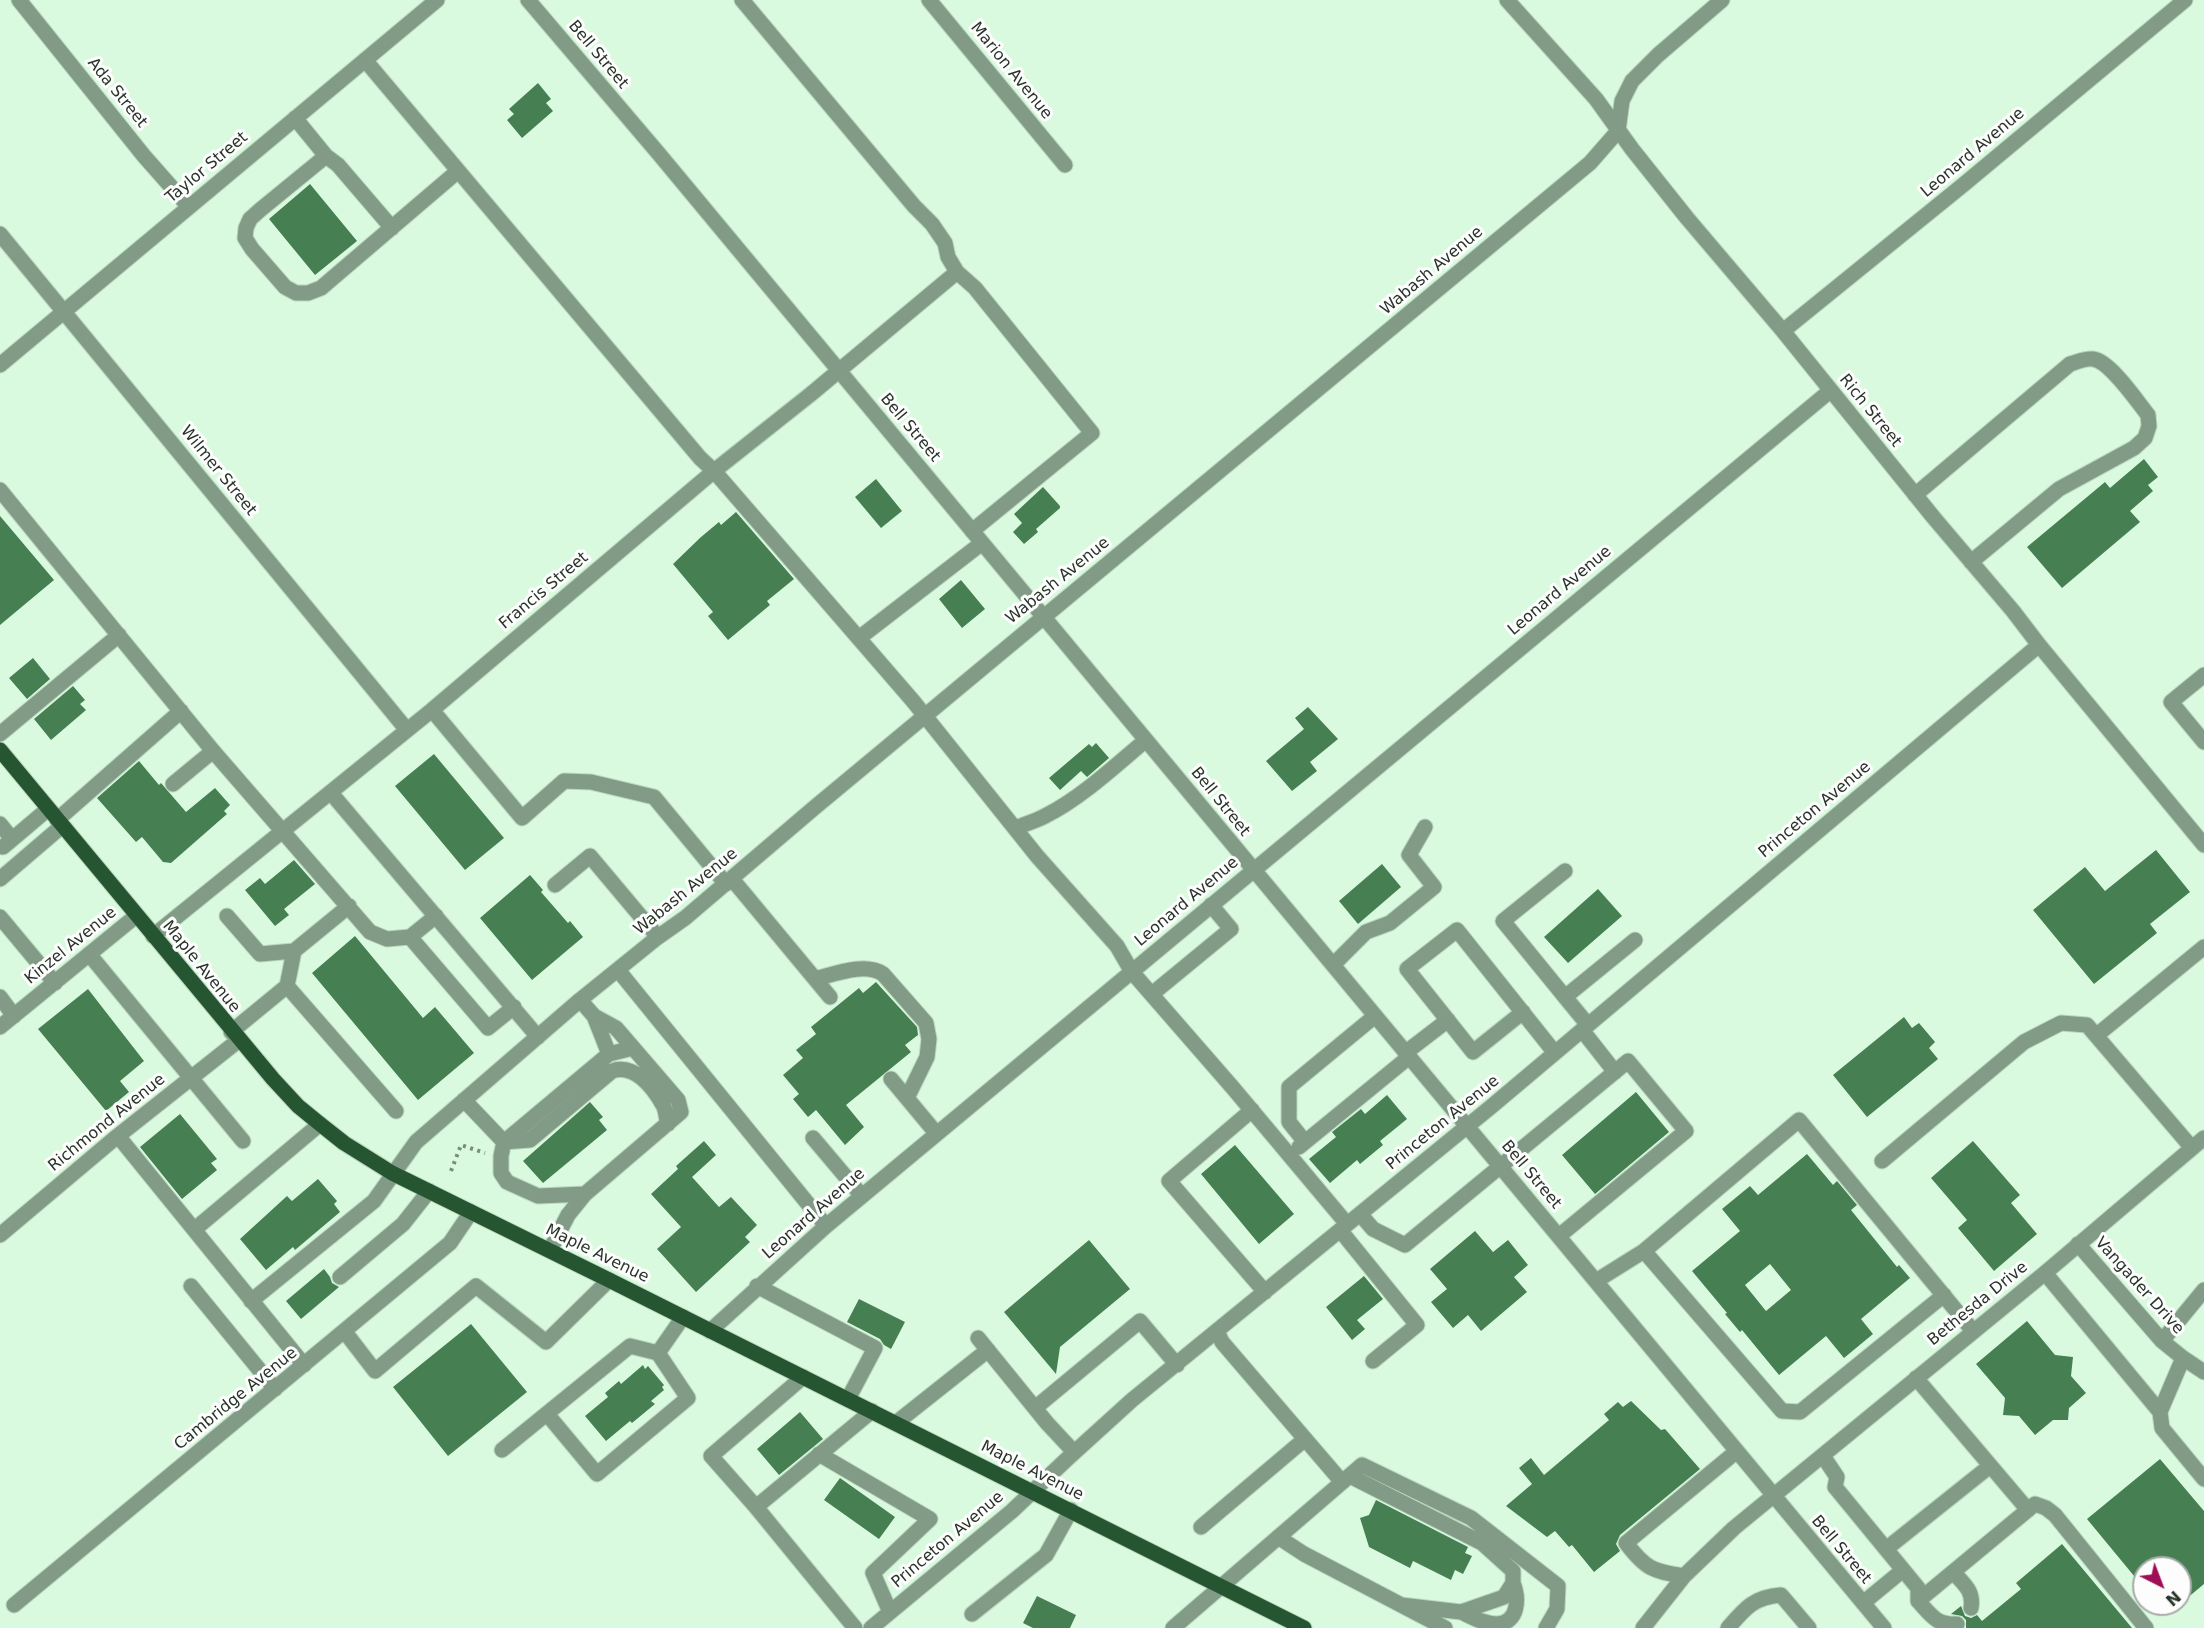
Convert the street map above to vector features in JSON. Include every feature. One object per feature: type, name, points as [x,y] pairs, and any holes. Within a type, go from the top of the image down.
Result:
[{"type":"main road","name":"Maple Avenue","points":[[0,750],[235,1036],[298,1106],[344,1143],[392,1173],[1304,1628]]},
{"type":"street","name":"Ada Street","points":[[19,0],[144,156],[189,207]]},
{"type":"street","name":"Taylor Street","points":[[0,365],[437,0]]},
{"type":"street","name":"Bell Street","points":[[528,0],[1559,1236],[1880,1626]]},
{"type":"street","points":[[742,0],[914,206],[933,224],[945,243],[948,257],[957,272],[975,288],[1092,433],[977,537],[859,638]]},
{"type":"street","name":"Marion Avenue","points":[[929,0],[1065,165]]},
{"type":"street","name":"Rich Street","points":[[1507,0],[1596,99],[1618,131],[1687,218],[1783,331],[1915,495],[2204,845]]},
{"type":"street","points":[[1618,131],[1622,101],[1632,81],[1658,55],[1722,0]]},
{"type":"street","name":"Leonard Avenue","points":[[1783,331],[2185,0]]},
{"type":"street","points":[[365,60],[700,458],[714,471],[859,638],[1015,828],[1117,946],[1132,972],[1290,1155],[1418,1325],[1372,1361]]},
{"type":"street","points":[[295,118],[326,156],[338,165],[392,228]]},
{"type":"street","name":"Wabash Avenue","points":[[251,1301],[374,1201],[416,1142],[580,1000],[729,882],[807,813],[1590,163],[1618,131]]},
{"type":"street","points":[[326,156],[250,219],[246,228],[245,238],[252,249],[285,287],[296,293],[308,293],[321,288],[458,171]]},
{"type":"street","name":"Wilmer Street","points":[[0,234],[407,730]]},
{"type":"street","name":"Francis Street","points":[[153,936],[432,710],[714,471],[839,371],[957,272]]},
{"type":"street","points":[[1915,495],[2070,364],[2094,359],[2105,363],[2148,415],[2149,426],[2145,438],[2134,448],[2059,489],[1971,562]]},
{"type":"street","name":"Leonard Avenue","points":[[710,1331],[757,1286],[936,1133],[1830,391]]},
{"type":"street","points":[[0,490],[213,751],[350,906],[370,932],[387,939],[410,937],[436,916]]},
{"type":"street","points":[[0,734],[118,635]]},
{"type":"street","name":"Princeton Avenue","points":[[871,1628],[1003,1519],[1132,1400],[1556,1053],[2039,645]]},
{"type":"street","points":[[2204,675],[2171,702],[2204,742]]},
{"type":"street","points":[[432,710],[522,818],[564,781],[591,782],[654,797],[830,997]]},
{"type":"street","points":[[0,879],[17,864],[56,818],[181,711]]},
{"type":"street","points":[[1015,828],[1054,810],[1109,772],[1146,740]]},
{"type":"street","points":[[173,784],[213,751]]},
{"type":"street","points":[[331,793],[538,1037]]},
{"type":"street","points":[[5,843],[56,818]]},
{"type":"street","points":[[0,824],[5,843],[17,864]]},
{"type":"street","points":[[1333,965],[1366,932],[1390,923],[1434,887],[1409,855],[1425,827]]},
{"type":"street","points":[[555,885],[590,855],[658,937]]},
{"type":"street","points":[[1565,871],[1503,921],[1565,997],[1615,1072]]},
{"type":"street","points":[[1152,994],[1231,929],[1211,905]]},
{"type":"street","points":[[227,916],[260,954],[294,951],[350,906]]},
{"type":"street","name":"Kinzel Avenue","points":[[0,1027],[136,916]]},
{"type":"street","points":[[0,917],[55,982]]},
{"type":"street","points":[[1523,1012],[1473,1052],[1407,969],[1457,930],[1523,1012],[1556,1053]]},
{"type":"street","points":[[410,937],[488,1028],[514,1006]]},
{"type":"street","points":[[1565,997],[1635,940]]},
{"type":"street","points":[[2097,1035],[2204,947]]},
{"type":"street","points":[[294,951],[287,986],[396,1111]]},
{"type":"street","points":[[90,954],[243,1142]]},
{"type":"street","points":[[618,970],[826,1226]]},
{"type":"street","points":[[815,979],[851,970],[876,970],[883,974],[926,1023],[929,1038],[927,1057],[907,1098]]},
{"type":"street","name":"Richmond Avenue","points":[[0,1235],[190,1078],[287,986]]},
{"type":"street","points":[[0,997],[14,1016]]},
{"type":"street","points":[[550,1250],[568,1215],[585,1194],[681,1112],[678,1100],[615,1028],[594,1016],[580,1000]]},
{"type":"street","points":[[594,1016],[609,1054]]},
{"type":"street","points":[[1305,1142],[1289,1122],[1288,1087],[1375,1016]]},
{"type":"street","points":[[1290,1155],[1448,1020]]},
{"type":"street","points":[[1882,1161],[2024,1042],[2061,1023],[2087,1024],[2198,1143]]},
{"type":"street","points":[[585,1194],[538,1196],[507,1182],[501,1173],[504,1142],[609,1054],[633,1048]]},
{"type":"street","points":[[1360,1214],[1373,1229],[1406,1245],[1628,1061],[1686,1131],[1559,1236]]},
{"type":"street","points":[[504,1142],[530,1140],[612,1071],[621,1068],[630,1070],[643,1080],[664,1106],[668,1124]]},
{"type":"street","points":[[891,1079],[936,1133]]},
{"type":"street","points":[[464,1100],[504,1142]]},
{"type":"street","points":[[1252,1110],[1168,1181],[1265,1292]]},
{"type":"street","points":[[1596,1281],[1644,1251],[1799,1120],[1973,1330]]},
{"type":"street","points":[[195,1229],[320,1124]]},
{"type":"street","points":[[118,1136],[304,1365]]},
{"type":"street","points":[[813,1137],[862,1196]]},
{"type":"street","name":"Bethesda Drive","points":[[1643,1628],[1684,1576],[1734,1528],[2045,1273],[2198,1143]]},
{"type":"street","points":[[340,1277],[403,1224],[429,1191]]},
{"type":"street","name":"Cambridge Avenue","points":[[14,1605],[450,1243],[471,1212]]},
{"type":"street","name":"Vangader Drive","points":[[2078,1244],[2162,1341],[2204,1372]]},
{"type":"street","points":[[1644,1251],[1782,1411],[1800,1412],[1944,1295]]},
{"type":"street","points":[[2045,1273],[2160,1412]]},
{"type":"street","points":[[345,1332],[375,1371],[476,1286],[546,1342],[609,1280]]},
{"type":"street","points":[[191,1286],[275,1389]]},
{"type":"street","points":[[757,1286],[875,1348],[848,1399]]},
{"type":"street","points":[[2162,1341],[2204,1290]]},
{"type":"street","points":[[658,1353],[683,1317]]},
{"type":"street","points":[[1035,1408],[1140,1321],[1177,1365]]},
{"type":"street","points":[[1217,1331],[1222,1342],[1305,1439],[1346,1479],[1482,1542],[1513,1571],[1513,1583],[1518,1594],[1517,1607],[1512,1617],[1499,1624],[1484,1622],[1461,1612],[1401,1605]]},
{"type":"street","points":[[896,1423],[983,1344],[1074,1452]]},
{"type":"street","points":[[502,1450],[630,1346],[658,1353],[688,1398],[597,1474],[547,1414]]},
{"type":"street","points":[[2183,1358],[2160,1412],[2162,1428],[2204,1479]]},
{"type":"street","points":[[803,1377],[711,1456],[855,1628]]},
{"type":"street","points":[[1916,1378],[2028,1510]]},
{"type":"street","points":[[756,1507],[872,1411]]},
{"type":"street","points":[[1201,1527],[1305,1439]]},
{"type":"street","points":[[1684,1576],[1655,1572],[1645,1565],[1626,1543],[1737,1452]]},
{"type":"street","points":[[819,1454],[930,1519],[873,1573],[890,1612]]},
{"type":"street","points":[[1823,1456],[1837,1477],[1835,1487],[1918,1588],[1918,1601],[1934,1619],[1944,1625],[1957,1624]]},
{"type":"street","points":[[1173,1628],[1362,1465],[1471,1518],[1558,1586],[1557,1609],[1546,1628]]},
{"type":"street","points":[[1886,1549],[1990,1466]]},
{"type":"street","points":[[1918,1601],[2035,1504],[2055,1515],[2146,1628]]},
{"type":"street","points":[[972,1614],[1046,1555],[1071,1510]]},
{"type":"street","points":[[1278,1537],[1304,1554],[1445,1628]]},
{"type":"street","points":[[1863,1603],[1904,1570]]},
{"type":"street","points":[[1953,1572],[1973,1598],[1971,1608]]},
{"type":"street","points":[[1461,1612],[1504,1597],[1513,1583]]},
{"type":"street","points":[[1728,1628],[1746,1607],[1766,1596],[1781,1596],[1809,1628]]},
{"type":"path","points":[[451,1171],[461,1145],[493,1155]]},
{"type":"building","points":[[538,83],[551,99],[546,103],[553,111],[522,138],[507,120],[514,114],[509,109]]},
{"type":"building","points":[[310,184],[357,241],[315,275],[269,219]]},
{"type":"building","points":[[2144,459],[2158,477],[2148,485],[2153,491],[2130,511],[2140,522],[2062,588],[2027,547],[2105,482],[2110,488]]},
{"type":"building","points":[[876,479],[902,511],[881,528],[855,497]]},
{"type":"building","points":[[1043,487],[1060,508],[1036,529],[1038,532],[1024,544],[1013,532],[1022,523],[1014,514]]},
{"type":"building","points":[[736,512],[794,579],[767,601],[770,605],[728,640],[708,616],[713,612],[673,564],[719,522],[721,525]]},
{"type":"building","points":[[0,516],[54,580],[0,625]]},
{"type":"building","points":[[961,580],[985,609],[962,628],[939,599]]},
{"type":"building","points":[[33,658],[50,679],[27,699],[9,678]]},
{"type":"building","points":[[73,686],[85,700],[80,704],[86,710],[51,740],[34,719]]},
{"type":"building","points":[[1308,707],[1338,739],[1310,762],[1317,771],[1292,791],[1266,761],[1304,729],[1295,718]]},
{"type":"building","points":[[1096,743],[1109,758],[1087,777],[1081,771],[1060,790],[1049,778],[1089,744],[1092,747]]},
{"type":"building","points":[[434,754],[504,838],[465,870],[395,786]]},
{"type":"building","points":[[139,761],[186,812],[215,788],[230,805],[224,811],[227,814],[171,863],[163,862],[142,837],[136,842],[97,798]]},
{"type":"building","points":[[2156,850],[2190,892],[2150,924],[2157,933],[2094,984],[2033,910],[2085,867],[2105,891]]},
{"type":"building","points":[[294,860],[315,884],[284,909],[289,915],[275,926],[245,890],[260,878],[265,884]]},
{"type":"building","points":[[1382,864],[1401,887],[1358,924],[1339,901]]},
{"type":"building","points":[[530,875],[543,890],[541,892],[583,937],[532,980],[480,918]]},
{"type":"building","points":[[1598,889],[1622,916],[1568,963],[1544,937]]},
{"type":"building","points":[[355,936],[423,1018],[435,1007],[474,1053],[418,1100],[312,973]]},
{"type":"building","points":[[876,982],[917,1027],[918,1035],[905,1045],[911,1052],[846,1105],[864,1127],[845,1145],[816,1110],[808,1117],[793,1099],[799,1094],[783,1075],[803,1058],[796,1050],[816,1034],[811,1027],[859,988],[863,993]]},
{"type":"building","points":[[88,989],[144,1061],[120,1081],[129,1092],[106,1111],[38,1029]]},
{"type":"building","points":[[1904,1017],[1912,1028],[1919,1023],[1935,1042],[1929,1048],[1938,1059],[1867,1117],[1833,1075]]},
{"type":"building","points":[[1636,1092],[1669,1132],[1595,1194],[1562,1155]]},
{"type":"building","points":[[1387,1095],[1407,1119],[1380,1141],[1383,1145],[1360,1164],[1357,1160],[1330,1183],[1309,1159],[1336,1137],[1332,1132],[1361,1109],[1365,1114]]},
{"type":"building","points":[[590,1102],[603,1117],[599,1120],[607,1130],[543,1183],[523,1161]]},
{"type":"building","points":[[180,1114],[217,1159],[211,1163],[217,1170],[182,1199],[140,1147]]},
{"type":"building","points":[[704,1141],[716,1155],[692,1177],[719,1207],[731,1197],[757,1225],[745,1237],[750,1242],[696,1292],[657,1249],[681,1227],[651,1194],[678,1169],[676,1166]]},
{"type":"building","points":[[1973,1141],[2020,1195],[2011,1203],[2037,1234],[1994,1271],[1958,1228],[1967,1220],[1931,1178]]},
{"type":"building","points":[[1235,1145],[1294,1214],[1259,1244],[1201,1174]]},
{"type":"building","points":[[1807,1154],[1833,1185],[1837,1181],[1857,1205],[1851,1210],[1897,1267],[1899,1265],[1910,1278],[1861,1319],[1873,1334],[1844,1358],[1826,1336],[1779,1375],[1742,1330],[1740,1332],[1692,1271],[1740,1231],[1722,1209],[1750,1186],[1758,1195]],"holes":[[[1770,1264],[1791,1290],[1766,1311],[1745,1285]]]},
{"type":"building","points":[[318,1179],[337,1201],[334,1204],[340,1212],[295,1250],[293,1247],[266,1270],[240,1239],[287,1196],[292,1201]]},
{"type":"building","points":[[1475,1231],[1493,1252],[1508,1240],[1528,1265],[1514,1277],[1527,1292],[1481,1331],[1468,1315],[1453,1328],[1431,1302],[1447,1289],[1430,1269]]},
{"type":"building","points":[[1089,1240],[1130,1289],[1060,1347],[1056,1374],[1004,1312]]},
{"type":"building","points":[[324,1269],[332,1283],[339,1287],[301,1319],[286,1301]]},
{"type":"building","points":[[1364,1276],[1383,1299],[1357,1320],[1365,1329],[1352,1340],[1326,1307]]},
{"type":"building","points":[[859,1299],[905,1322],[891,1349],[880,1339],[847,1322]]},
{"type":"building","points":[[2027,1321],[2055,1355],[2073,1357],[2071,1376],[2086,1393],[2069,1408],[2068,1420],[2053,1420],[2035,1435],[2019,1416],[2003,1415],[2005,1398],[1976,1364]]},
{"type":"building","points":[[471,1324],[527,1392],[448,1456],[393,1387]]},
{"type":"building","points":[[643,1365],[645,1369],[648,1366],[664,1385],[662,1387],[664,1390],[651,1401],[655,1404],[606,1441],[585,1416],[608,1397],[605,1393],[619,1381],[621,1384]]},
{"type":"building","points":[[1631,1401],[1661,1430],[1665,1429],[1700,1469],[1620,1535],[1616,1544],[1620,1551],[1594,1572],[1572,1545],[1569,1547],[1555,1531],[1547,1537],[1506,1506],[1532,1484],[1519,1468],[1531,1458],[1544,1475],[1609,1420],[1604,1414],[1618,1402],[1623,1407]]},
{"type":"building","points":[[800,1412],[823,1439],[779,1475],[757,1449]]},
{"type":"building","points":[[2160,1459],[2204,1511],[2204,1584],[2192,1594],[2192,1556],[2132,1556],[2132,1573],[2087,1519]]},
{"type":"building","points":[[840,1478],[895,1517],[879,1539],[824,1500]]},
{"type":"building","points":[[1376,1500],[1468,1547],[1465,1553],[1472,1556],[1463,1574],[1455,1570],[1451,1580],[1413,1561],[1410,1568],[1369,1547],[1360,1518],[1369,1515]]},
{"type":"building","points":[[2062,1544],[2132,1628],[1966,1628],[1966,1620],[1962,1616],[1951,1614],[1961,1606],[1965,1616],[1971,1618],[1977,1615],[1982,1621],[2021,1589],[2016,1583]]},
{"type":"building","points":[[1037,1596],[1076,1615],[1070,1628],[1033,1628],[1023,1623]]}]
